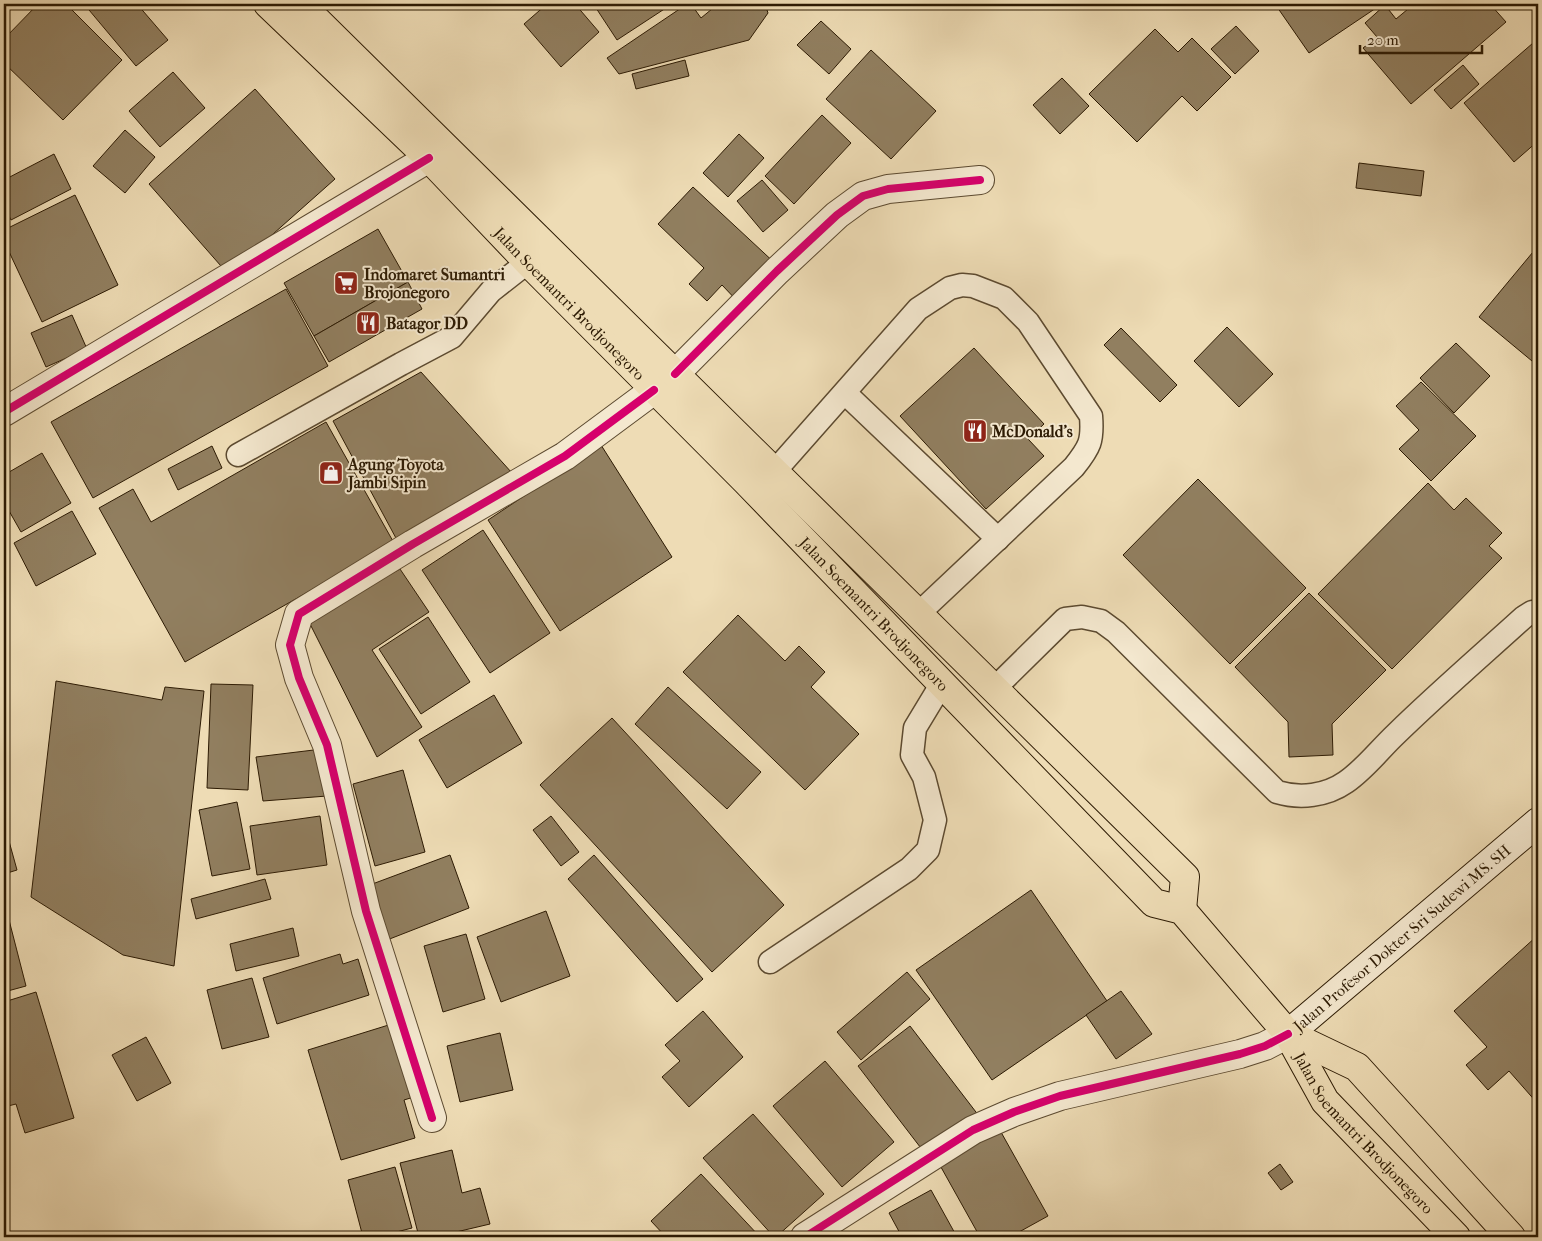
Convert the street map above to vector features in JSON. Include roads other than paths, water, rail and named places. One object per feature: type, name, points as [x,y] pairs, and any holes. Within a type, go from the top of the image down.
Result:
[{"type":"main road","name":"Jalan Soemantri Brodjonegoro","points":[[268,4],[429,158],[528,262],[664,382],[774,472],[1184,877],[1182,910]]},
{"type":"main road","name":"Jalan Soemantri Brodjonegoro","points":[[300,4],[664,382],[752,487],[1154,903],[1182,910],[1288,1034],[1325,1101],[1456,1237]]},
{"type":"main road","points":[[1288,1034],[1357,1067],[1511,1237]]},
{"type":"street","points":[[4,412],[429,158]]},
{"type":"street","points":[[432,1118],[366,911],[327,745],[299,678],[294,661],[290,645],[299,614],[413,544],[565,456],[664,382],[777,271],[837,215],[863,196],[888,189],[980,180]]},
{"type":"street","name":"Jalan Profesor Dokter Sri Sudewi MS. SH","points":[[805,1237],[973,1130],[1014,1112],[1060,1096],[1240,1054],[1265,1046],[1288,1034],[1538,822]]},
{"type":"lane","points":[[238,455],[452,337],[491,291],[528,262]]},
{"type":"lane","points":[[774,472],[918,310],[950,288],[962,285],[973,286],[1004,298],[1028,322],[1091,416],[1092,434],[1086,452],[1074,467],[918,614]]},
{"type":"lane","points":[[845,393],[998,540]]},
{"type":"lane","points":[[994,689],[1065,619],[1082,617],[1101,621],[1116,632],[1277,792],[1289,796],[1304,796],[1325,792],[1346,782],[1524,617],[1538,611]]},
{"type":"lane","points":[[770,962],[909,869],[928,850],[935,820],[924,777],[912,755],[915,728],[942,685]]},
{"type":"place","name":"Indomaret Sumantri Brojonegoro","points":[[346,283]]},
{"type":"place","name":"Batagor DD","points":[[368,323]]},
{"type":"place","name":"McDonald's","points":[[975,431]]},
{"type":"place","name":"Agung Toyota Jambi Sipin","points":[[331,473]]}]
